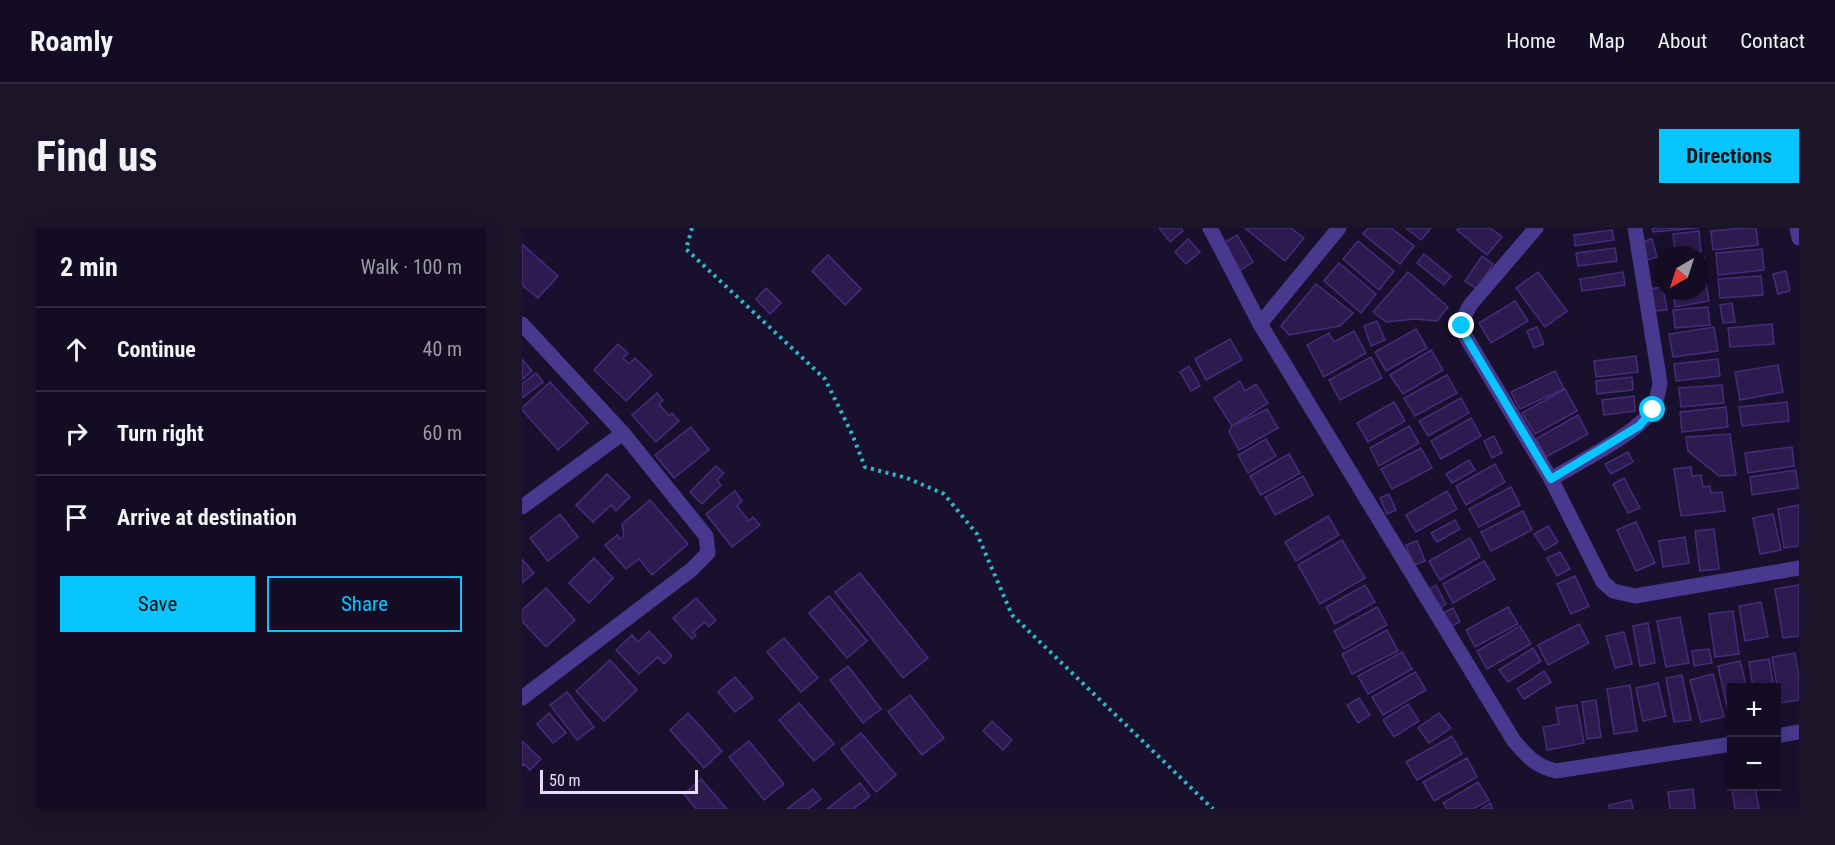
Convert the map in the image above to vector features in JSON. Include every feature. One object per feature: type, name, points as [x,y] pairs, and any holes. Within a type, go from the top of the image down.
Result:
[{"type":"street","points":[[1210,228],[1260,324],[1514,741],[1530,760],[1556,771],[1581,769],[1727,745]]},
{"type":"street","points":[[1260,324],[1339,228]]},
{"type":"street","points":[[1536,228],[1471,304],[1463,317],[1462,326],[1464,334],[1551,479],[1603,582],[1613,591],[1635,596],[1799,568]]},
{"type":"street","points":[[1551,479],[1639,426],[1653,410],[1657,400],[1660,383],[1635,228]]},
{"type":"street","points":[[1797,228],[1799,238]]},
{"type":"street","points":[[522,324],[623,433],[706,536],[708,553],[691,570],[522,698]]},
{"type":"street","points":[[522,507],[623,433]]},
{"type":"street","points":[[1781,735],[1799,732]]},
{"type":"path","points":[[692,228],[686,249],[825,379],[852,434],[865,467],[907,478],[944,494],[977,534],[1012,615],[1212,809]]},
{"type":"building","points":[[1159,228],[1181,228],[1183,231],[1170,242]]},
{"type":"building","points":[[1245,228],[1291,228],[1304,238],[1285,261]]},
{"type":"building","points":[[1368,228],[1391,228],[1414,246],[1400,264],[1363,234]]},
{"type":"building","points":[[1406,228],[1431,228],[1421,240]]},
{"type":"building","points":[[1458,228],[1490,228],[1502,237],[1487,255],[1457,230]]},
{"type":"building","points":[[1652,228],[1699,228],[1653,232]]},
{"type":"building","points":[[1756,228],[1758,245],[1713,250],[1711,231]]},
{"type":"building","points":[[1612,230],[1614,240],[1575,246],[1574,235]]},
{"type":"building","points":[[1699,231],[1700,246],[1674,246],[1673,234]]},
{"type":"building","points":[[1237,235],[1253,262],[1239,271],[1222,244]]},
{"type":"building","points":[[1188,239],[1200,252],[1186,264],[1175,252]]},
{"type":"building","points":[[1652,239],[1655,258],[1646,260],[1641,242]]},
{"type":"building","points":[[1358,241],[1394,271],[1379,290],[1343,259]]},
{"type":"building","points":[[522,244],[558,276],[538,298],[522,285]]},
{"type":"building","points":[[1615,248],[1617,261],[1578,266],[1576,253]]},
{"type":"building","points":[[1762,249],[1764,270],[1718,275],[1716,253]]},
{"type":"building","points":[[1424,254],[1451,276],[1444,285],[1417,263]]},
{"type":"building","points":[[828,255],[861,289],[845,305],[812,271]]},
{"type":"building","points":[[1482,256],[1493,264],[1477,289],[1465,281]]},
{"type":"building","points":[[1339,263],[1376,294],[1361,313],[1324,281]]},
{"type":"building","points":[[1786,271],[1790,291],[1778,294],[1773,274]]},
{"type":"building","points":[[1408,272],[1448,307],[1437,321],[1415,319],[1386,322],[1373,312]]},
{"type":"building","points":[[1538,272],[1567,311],[1545,327],[1516,288]]},
{"type":"building","points":[[1623,272],[1625,285],[1582,291],[1580,279]]},
{"type":"building","points":[[1761,276],[1763,295],[1720,298],[1718,279]]},
{"type":"building","points":[[1316,284],[1353,313],[1340,326],[1289,335],[1281,326]]},
{"type":"building","points":[[766,288],[781,303],[770,314],[756,299]]},
{"type":"building","points":[[1655,288],[1655,300],[1665,300],[1667,310],[1653,311],[1649,289]]},
{"type":"building","points":[[1674,300],[1709,300],[1709,301],[1675,307]]},
{"type":"building","points":[[1515,301],[1528,321],[1491,343],[1479,323]]},
{"type":"building","points":[[1732,303],[1735,322],[1723,323],[1720,305]]},
{"type":"building","points":[[1708,307],[1710,325],[1675,328],[1673,310]]},
{"type":"building","points":[[1377,321],[1385,340],[1371,346],[1364,326]]},
{"type":"building","points":[[1772,324],[1774,344],[1730,347],[1728,328]]},
{"type":"building","points":[[1537,327],[1544,344],[1534,348],[1527,331]]},
{"type":"building","points":[[1714,327],[1718,351],[1673,357],[1669,334]]},
{"type":"building","points":[[1416,329],[1427,348],[1386,371],[1375,352]]},
{"type":"building","points":[[1354,331],[1366,353],[1324,377],[1307,345],[1329,333],[1334,342]]},
{"type":"building","points":[[1230,339],[1242,360],[1206,380],[1195,359]]},
{"type":"building","points":[[618,344],[628,353],[623,358],[629,364],[635,358],[652,375],[626,401],[594,370]]},
{"type":"building","points":[[1431,350],[1443,370],[1403,394],[1390,375]]},
{"type":"building","points":[[1636,356],[1638,372],[1596,377],[1594,361]]},
{"type":"building","points":[[1371,357],[1382,378],[1340,400],[1329,380]]},
{"type":"building","points":[[522,359],[532,371],[522,380]]},
{"type":"building","points":[[1718,359],[1720,376],[1676,381],[1674,364]]},
{"type":"building","points":[[1778,365],[1783,392],[1740,400],[1735,372]]},
{"type":"building","points":[[1189,366],[1200,386],[1191,391],[1180,372]]},
{"type":"building","points":[[1555,371],[1564,389],[1520,409],[1511,392]]},
{"type":"building","points":[[536,373],[543,382],[522,398],[522,384]]},
{"type":"building","points":[[1447,375],[1457,393],[1415,416],[1404,398]]},
{"type":"building","points":[[1632,377],[1633,390],[1597,394],[1596,381]]},
{"type":"building","points":[[1240,381],[1245,391],[1256,384],[1268,403],[1232,426],[1214,398]]},
{"type":"building","points":[[550,382],[588,423],[558,450],[522,410]]},
{"type":"building","points":[[1722,385],[1724,403],[1681,407],[1679,388]]},
{"type":"building","points":[[1565,389],[1577,411],[1535,434],[1522,413]]},
{"type":"building","points":[[657,393],[663,400],[659,404],[669,416],[672,413],[679,421],[656,442],[632,415]]},
{"type":"building","points":[[1634,396],[1635,411],[1604,415],[1602,400]]},
{"type":"building","points":[[1461,398],[1469,413],[1428,436],[1419,421]]},
{"type":"building","points":[[1394,402],[1405,421],[1368,442],[1357,423]]},
{"type":"building","points":[[1787,402],[1789,421],[1742,426],[1739,407]]},
{"type":"building","points":[[1726,407],[1728,427],[1682,432],[1680,412]]},
{"type":"building","points":[[1267,409],[1278,428],[1239,450],[1229,432],[1232,426]]},
{"type":"building","points":[[1578,415],[1588,434],[1546,457],[1536,439]]},
{"type":"building","points":[[1471,418],[1481,436],[1441,459],[1431,441]]},
{"type":"building","points":[[1409,426],[1419,443],[1379,466],[1370,448]]},
{"type":"building","points":[[691,427],[709,450],[674,478],[655,455]]},
{"type":"building","points":[[1730,434],[1736,475],[1719,476],[1688,451],[1686,437]]},
{"type":"building","points":[[1494,436],[1502,453],[1492,458],[1484,441]]},
{"type":"building","points":[[1266,439],[1276,456],[1248,473],[1238,455]]},
{"type":"building","points":[[1792,447],[1794,466],[1748,473],[1745,453]]},
{"type":"building","points":[[1421,448],[1432,468],[1392,489],[1381,469]]},
{"type":"building","points":[[1628,452],[1633,462],[1611,474],[1605,464]]},
{"type":"building","points":[[1289,454],[1300,473],[1261,495],[1250,476]]},
{"type":"building","points":[[1469,460],[1475,470],[1452,483],[1446,474]]},
{"type":"building","points":[[1495,464],[1505,482],[1466,505],[1456,486]]},
{"type":"building","points":[[716,466],[724,473],[717,480],[721,485],[702,504],[690,492]]},
{"type":"building","points":[[1691,467],[1692,476],[1701,475],[1703,487],[1710,486],[1711,493],[1722,492],[1725,511],[1681,516],[1674,469]]},
{"type":"building","points":[[1796,470],[1798,488],[1752,495],[1750,477]]},
{"type":"building","points":[[607,474],[630,497],[616,511],[611,505],[593,522],[576,505]]},
{"type":"building","points":[[1303,476],[1313,495],[1275,515],[1265,497]]},
{"type":"building","points":[[1624,478],[1640,508],[1628,513],[1613,484]]},
{"type":"building","points":[[1511,487],[1520,505],[1479,527],[1469,509]]},
{"type":"building","points":[[735,491],[742,501],[737,506],[749,521],[753,517],[760,525],[732,547],[706,514]]},
{"type":"building","points":[[1447,491],[1457,509],[1416,532],[1406,515]]},
{"type":"building","points":[[1389,494],[1396,510],[1387,514],[1380,498]]},
{"type":"building","points":[[650,500],[688,544],[652,575],[639,559],[626,569],[605,545],[617,535],[620,539],[624,536],[622,524]]},
{"type":"building","points":[[1799,505],[1799,546],[1784,548],[1778,509]]},
{"type":"building","points":[[1523,511],[1532,530],[1491,551],[1481,532]]},
{"type":"building","points":[[560,514],[578,537],[548,561],[530,538]]},
{"type":"building","points":[[1773,514],[1781,550],[1760,554],[1753,518]]},
{"type":"building","points":[[1328,516],[1339,535],[1296,561],[1285,542]]},
{"type":"building","points":[[1455,520],[1460,529],[1437,542],[1431,533]]},
{"type":"building","points":[[1636,522],[1655,563],[1636,571],[1617,530]]},
{"type":"building","points":[[1548,526],[1558,542],[1545,550],[1534,534]]},
{"type":"building","points":[[1714,529],[1719,569],[1700,571],[1695,531]]},
{"type":"building","points":[[1685,537],[1689,563],[1663,567],[1659,541]]},
{"type":"building","points":[[1470,538],[1480,557],[1440,580],[1429,561]]},
{"type":"building","points":[[1342,540],[1365,578],[1320,604],[1298,565]]},
{"type":"building","points":[[1417,541],[1425,561],[1414,565],[1406,545]]},
{"type":"building","points":[[1560,552],[1570,569],[1557,576],[1547,558]]},
{"type":"building","points":[[594,558],[613,578],[589,603],[569,583]]},
{"type":"building","points":[[522,559],[534,573],[522,583]]},
{"type":"building","points":[[1484,561],[1495,579],[1453,603],[1443,584]]},
{"type":"building","points":[[860,573],[928,658],[903,678],[835,592]]},
{"type":"building","points":[[1575,576],[1589,606],[1571,614],[1557,584]]},
{"type":"building","points":[[1365,585],[1375,602],[1335,624],[1326,607]]},
{"type":"building","points":[[1436,585],[1446,604],[1440,608],[1429,590]]},
{"type":"building","points":[[1799,585],[1799,636],[1783,638],[1775,589]]},
{"type":"building","points":[[546,588],[575,620],[546,647],[522,621],[522,610]]},
{"type":"building","points":[[829,596],[867,641],[847,658],[809,613]]},
{"type":"building","points":[[696,598],[716,620],[709,627],[705,622],[693,632],[696,635],[692,639],[673,618]]},
{"type":"building","points":[[1761,602],[1768,637],[1745,641],[1739,606]]},
{"type":"building","points":[[1377,607],[1387,625],[1344,649],[1334,631]]},
{"type":"building","points":[[1508,607],[1518,624],[1475,647],[1466,630]]},
{"type":"building","points":[[1453,608],[1460,622],[1450,627],[1443,613]]},
{"type":"building","points":[[1733,611],[1739,654],[1715,657],[1709,614]]},
{"type":"building","points":[[1680,617],[1689,663],[1666,667],[1657,621]]},
{"type":"building","points":[[1648,623],[1655,663],[1640,666],[1633,626]]},
{"type":"building","points":[[1579,624],[1589,643],[1548,665],[1538,645]]},
{"type":"building","points":[[1520,626],[1531,644],[1487,669],[1477,651]]},
{"type":"building","points":[[1387,630],[1398,651],[1352,674],[1342,654]]},
{"type":"building","points":[[649,631],[672,656],[664,664],[658,657],[639,674],[616,650],[632,635],[638,642]]},
{"type":"building","points":[[1624,632],[1632,664],[1615,668],[1606,636]]},
{"type":"building","points":[[784,638],[818,678],[801,692],[767,652]]},
{"type":"building","points":[[1533,648],[1541,661],[1508,682],[1499,670]]},
{"type":"building","points":[[1709,649],[1712,663],[1694,666],[1692,651]]},
{"type":"building","points":[[1402,652],[1412,669],[1368,694],[1358,676]]},
{"type":"building","points":[[1795,653],[1799,677],[1799,700],[1781,703],[1781,683],[1777,683],[1772,657]]},
{"type":"building","points":[[1769,659],[1773,683],[1752,683],[1749,662]]},
{"type":"building","points":[[610,660],[637,690],[604,721],[576,691]]},
{"type":"building","points":[[1740,661],[1746,683],[1727,683],[1727,706],[1718,666]]},
{"type":"building","points":[[848,666],[881,709],[863,723],[830,680]]},
{"type":"building","points":[[1544,671],[1551,682],[1524,699],[1517,689]]},
{"type":"building","points":[[1415,672],[1426,690],[1383,715],[1372,697]]},
{"type":"building","points":[[1713,674],[1724,717],[1701,722],[1690,680]]},
{"type":"building","points":[[1682,675],[1691,720],[1674,722],[1666,678]]},
{"type":"building","points":[[735,677],[753,698],[735,712],[718,692]]},
{"type":"building","points":[[1658,683],[1666,716],[1643,721],[1636,688]]},
{"type":"building","points":[[1630,685],[1637,731],[1614,734],[1607,689]]},
{"type":"building","points":[[567,692],[594,727],[577,740],[550,705]]},
{"type":"building","points":[[910,695],[944,738],[922,755],[888,712]]},
{"type":"building","points":[[1359,698],[1370,715],[1358,723],[1347,705]]},
{"type":"building","points":[[1596,700],[1601,737],[1587,739],[1582,702]]},
{"type":"building","points":[[799,703],[834,744],[814,761],[779,720]]},
{"type":"building","points":[[1408,704],[1419,721],[1394,737],[1383,720]]},
{"type":"building","points":[[1577,705],[1584,743],[1547,750],[1543,727],[1559,724],[1556,708]]},
{"type":"building","points":[[549,713],[566,733],[553,743],[537,724]]},
{"type":"building","points":[[688,713],[722,751],[704,768],[670,730]]},
{"type":"building","points":[[1439,713],[1451,728],[1429,743],[1418,728]]},
{"type":"building","points":[[992,721],[1012,740],[1003,750],[983,731]]},
{"type":"building","points":[[861,733],[896,775],[876,792],[841,749]]},
{"type":"building","points":[[1452,736],[1462,754],[1417,780],[1406,762]]},
{"type":"building","points":[[522,741],[541,759],[530,770],[524,764],[522,766]]},
{"type":"building","points":[[749,741],[784,784],[764,800],[729,757]]},
{"type":"building","points":[[1467,758],[1477,777],[1434,801],[1423,782]]},
{"type":"building","points":[[701,779],[727,809],[696,809],[684,794]]},
{"type":"building","points":[[1478,782],[1489,800],[1473,809],[1447,809],[1443,803]]},
{"type":"building","points":[[860,783],[870,796],[853,809],[827,809]]},
{"type":"building","points":[[813,789],[821,799],[808,809],[787,809]]},
{"type":"building","points":[[1693,789],[1695,809],[1670,809],[1668,792]]},
{"type":"building","points":[[1732,791],[1756,791],[1759,809],[1735,809]]},
{"type":"building","points":[[1631,800],[1633,809],[1610,809],[1609,805]]},
{"type":"building","points":[[1490,803],[1493,809],[1481,809]]},
{"type":"route","points":[[1462,326],[1464,334],[1551,479],[1639,426],[1653,410]]}]
